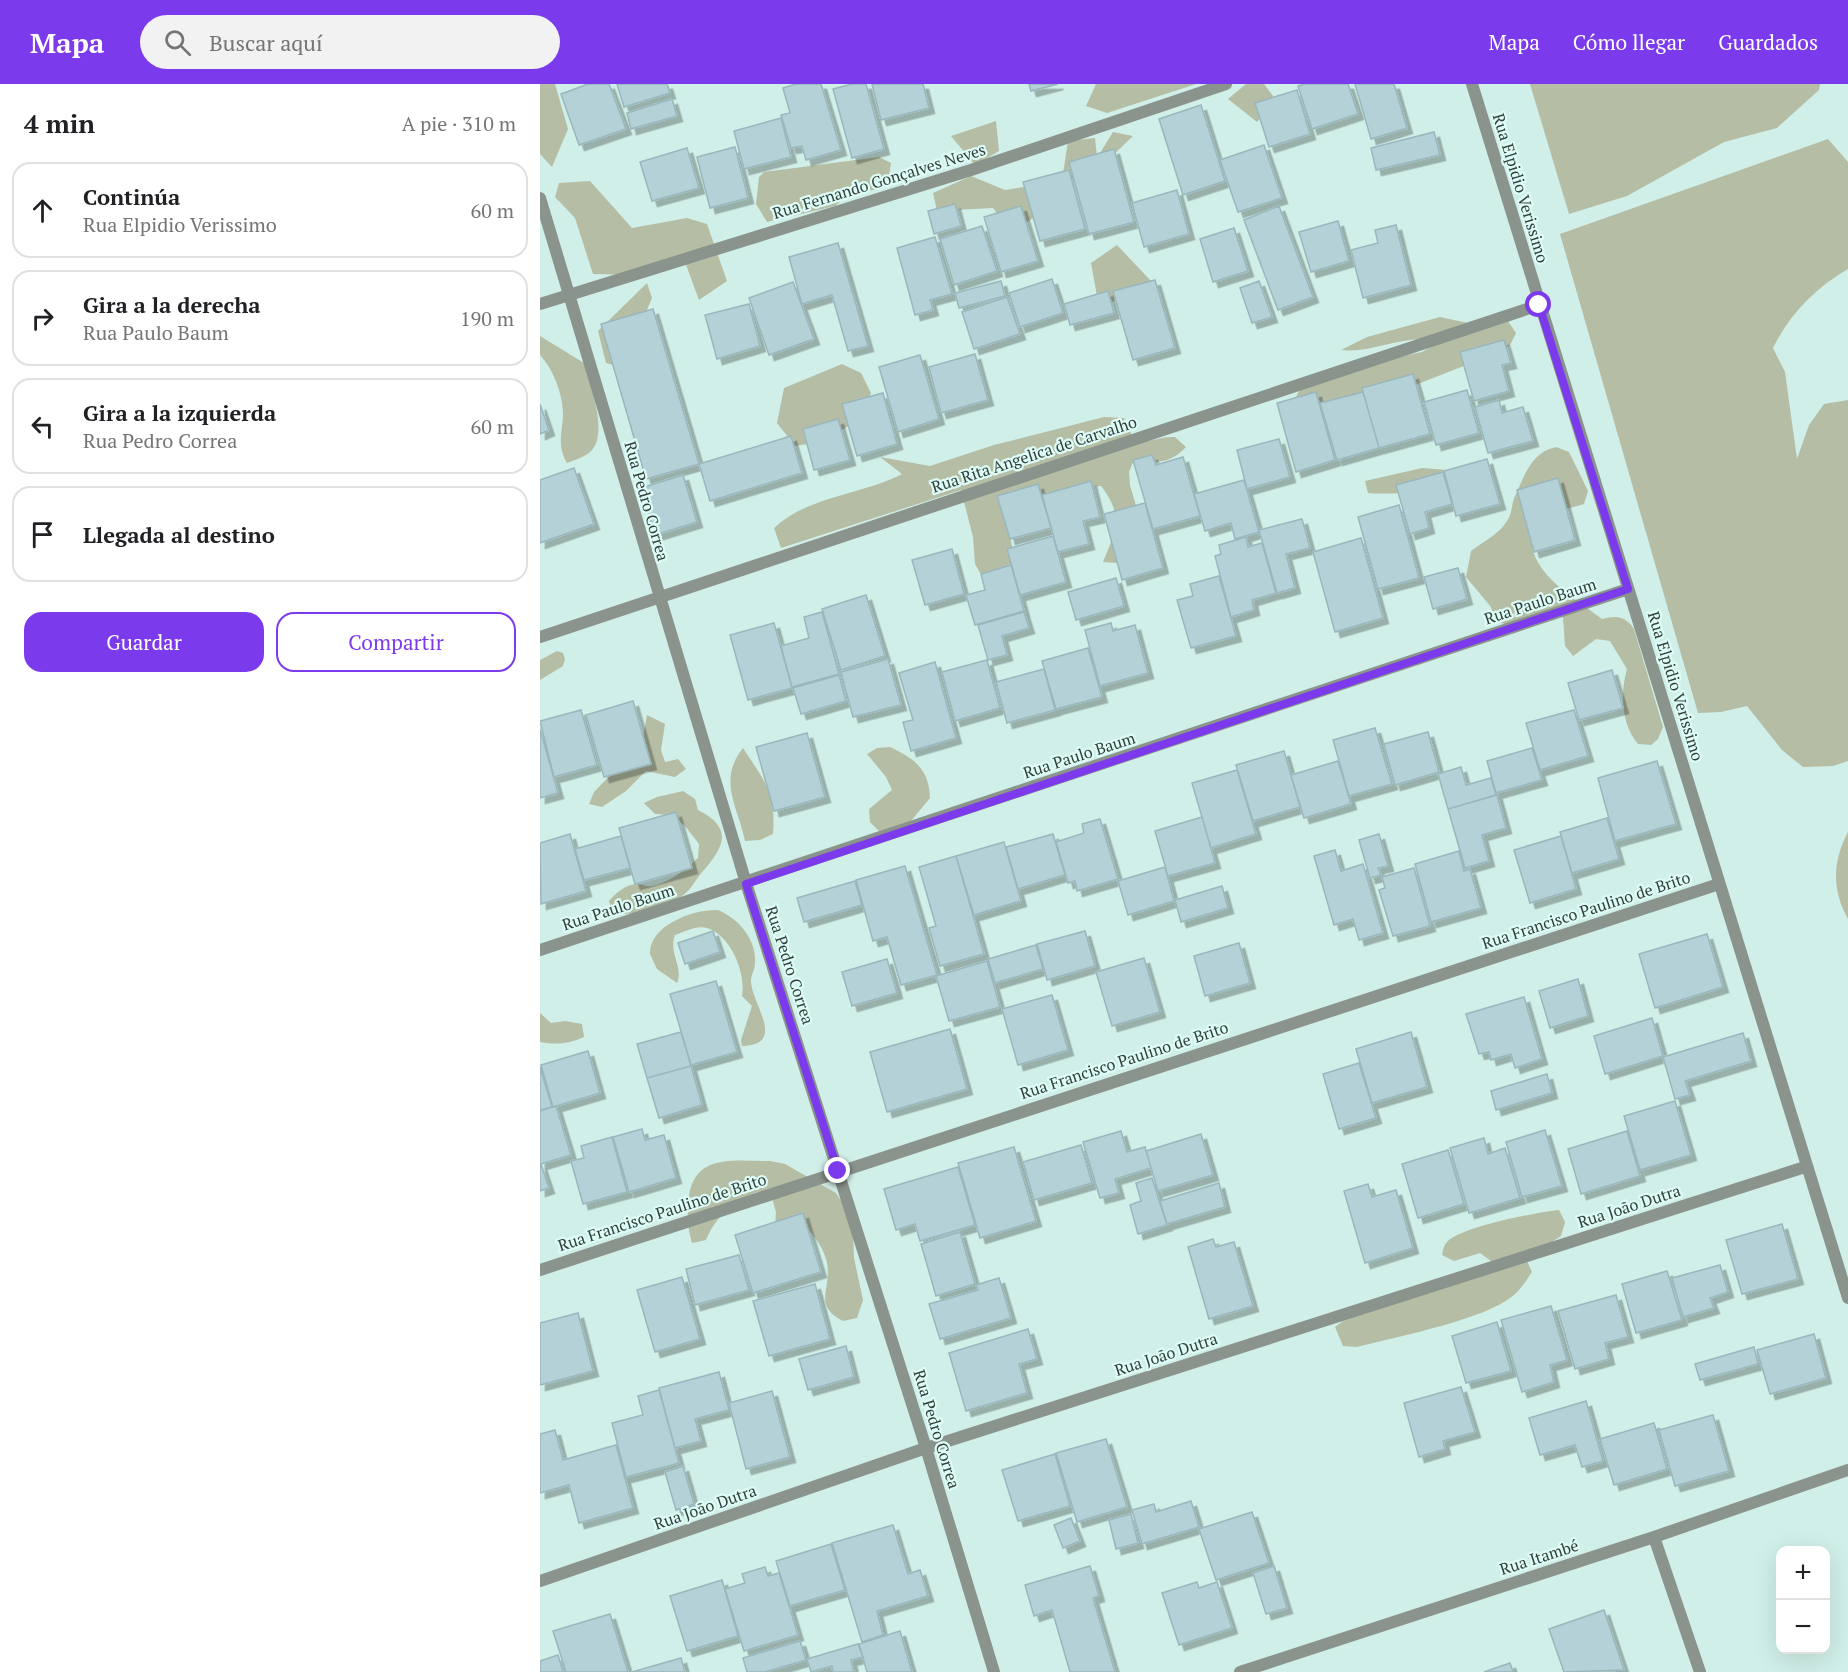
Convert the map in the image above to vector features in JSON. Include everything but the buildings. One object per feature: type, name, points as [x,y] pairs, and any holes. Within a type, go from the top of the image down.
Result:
[{"type":"street","name":"Rua Fernando Gonçalves Neves","points":[[540,304],[971,170],[1226,84]]},
{"type":"street","name":"Rua Elpidio Verissimo","points":[[1472,84],[1848,1298]]},
{"type":"street","name":"Rua Pedro Correa","points":[[540,198],[746,884],[926,1448],[994,1672]]},
{"type":"street","name":"Rua Rita Angelica de Carvalho","points":[[540,637],[1539,305]]},
{"type":"street","name":"Rua Paulo Baum","points":[[540,950],[746,884],[1628,589]]},
{"type":"street","name":"Rua Francisco Paulino de Brito","points":[[540,1270],[1719,884]]},
{"type":"street","name":"Rua João Dutra","points":[[540,1581],[926,1448],[1806,1167]]},
{"type":"street","name":"Rua Itambé","points":[[1240,1672],[1654,1537],[1848,1470]]},
{"type":"street","points":[[1654,1537],[1700,1672]]},
{"type":"green space","points":[[540,84],[555,84],[568,129],[552,167],[540,154]]},
{"type":"green space","points":[[1096,84],[1196,84],[1107,113],[1086,106]]},
{"type":"green space","points":[[1246,84],[1264,84],[1276,100],[1257,122],[1228,99]]},
{"type":"green space","points":[[1530,84],[1820,84],[1819,90],[1777,128],[1724,142],[1627,196],[1569,214]]},
{"type":"green space","points":[[996,121],[999,151],[975,165],[951,136]]},
{"type":"green space","points":[[1113,132],[1133,136],[1084,183],[1063,174],[1068,141],[1095,138],[1097,158]]},
{"type":"green space","points":[[1828,139],[1848,162],[1848,269],[1804,303],[1787,324],[1773,348],[1785,372],[1797,459],[1809,425],[1824,404],[1848,400],[1848,761],[1833,766],[1803,767],[1782,750],[1747,706],[1721,712],[1698,713],[1560,234]]},
{"type":"green space","points":[[879,157],[891,163],[889,176],[874,190],[852,192],[835,206],[767,222],[756,204],[759,177],[764,172]]},
{"type":"green space","points":[[971,176],[1005,190],[1036,185],[1045,210],[1011,233],[993,208],[937,211],[933,193]]},
{"type":"green space","points":[[590,181],[632,228],[687,218],[707,224],[727,281],[699,300],[685,262],[637,275],[593,274],[575,218],[555,197],[559,183]]},
{"type":"green space","points":[[1117,245],[1151,281],[1110,303],[1097,296],[1091,263]]},
{"type":"green space","points":[[647,283],[652,298],[625,362],[620,367],[606,363],[598,331]]},
{"type":"green space","points":[[1440,317],[1468,323],[1508,321],[1516,333],[1510,345],[1497,353],[1400,391],[1314,414],[1294,401],[1300,389],[1378,361],[1422,352],[1439,342],[1415,340],[1366,349],[1341,350],[1367,337]]},
{"type":"green space","points":[[540,336],[584,363],[596,408],[598,432],[592,450],[581,458],[567,463],[561,444],[563,412],[561,397],[553,374],[540,355]]},
{"type":"green space","points":[[842,364],[861,373],[871,393],[862,419],[819,442],[795,446],[777,423],[784,388]]},
{"type":"green space","points":[[1104,417],[1124,418],[1135,442],[1175,437],[1186,447],[1175,456],[1163,461],[1134,460],[1129,472],[1130,485],[1138,513],[1129,554],[1117,563],[1103,562],[1116,523],[1113,506],[1101,486],[1064,492],[1006,517],[1014,556],[1021,568],[982,576],[975,564],[973,537],[961,490],[781,548],[774,528],[788,517],[819,502],[870,487],[902,474],[880,457],[930,466],[994,445]]},
{"type":"green space","points":[[1556,447],[1569,452],[1588,491],[1584,504],[1535,518],[1531,535],[1533,551],[1539,565],[1549,577],[1575,600],[1602,619],[1620,618],[1628,621],[1634,629],[1663,727],[1658,739],[1651,745],[1638,744],[1628,727],[1623,698],[1627,669],[1610,641],[1596,639],[1573,656],[1565,646],[1563,617],[1553,609],[1508,625],[1495,621],[1491,607],[1466,577],[1471,551],[1495,534],[1507,521],[1514,497],[1530,465],[1541,454]]},
{"type":"green space","points":[[1471,464],[1457,483],[1428,491],[1368,493],[1365,481],[1422,468],[1447,470]]},
{"type":"green space","points":[[557,651],[563,653],[565,659],[563,666],[540,680],[540,660]]},
{"type":"green space","points":[[647,715],[665,724],[661,750],[665,762],[678,759],[686,769],[675,777],[646,771],[626,791],[602,807],[589,804],[594,792],[642,743]]},
{"type":"green space","points":[[890,747],[919,766],[927,779],[930,798],[911,821],[881,833],[870,822],[869,809],[892,790],[886,777],[867,754],[877,748]]},
{"type":"green space","points":[[743,748],[763,779],[771,797],[773,834],[760,840],[745,841],[732,794],[731,772]]},
{"type":"green space","points":[[683,791],[695,799],[698,810],[717,824],[721,831],[722,838],[716,854],[682,896],[657,908],[639,913],[612,913],[609,901],[622,890],[633,884],[657,885],[683,871],[698,858],[699,844],[686,827],[670,816],[655,814],[644,803],[657,797]]},
{"type":"green space","points":[[1848,832],[1848,919],[1839,897],[1836,876],[1839,854]]},
{"type":"green space","points":[[718,910],[739,924],[753,946],[755,963],[751,981],[752,990],[764,1021],[765,1031],[763,1039],[756,1044],[742,1046],[741,1040],[752,1006],[742,996],[742,977],[735,957],[724,939],[716,932],[699,927],[675,935],[673,948],[679,972],[677,983],[657,969],[650,954],[657,935],[665,927],[697,912]]},
{"type":"green space","points":[[540,1013],[551,1023],[565,1021],[582,1024],[584,1037],[562,1043],[540,1042]]},
{"type":"green space","points":[[770,1161],[785,1164],[836,1193],[844,1205],[853,1232],[854,1258],[863,1300],[857,1318],[843,1321],[828,1309],[825,1296],[827,1263],[821,1248],[805,1226],[775,1226],[776,1212],[772,1198],[757,1192],[740,1200],[720,1217],[706,1240],[692,1243],[688,1219],[689,1196],[699,1172],[719,1162]]},
{"type":"green space","points":[[1559,1210],[1565,1222],[1561,1236],[1526,1259],[1532,1272],[1518,1292],[1502,1303],[1440,1326],[1357,1347],[1343,1346],[1335,1327],[1343,1321],[1482,1273],[1491,1261],[1480,1253],[1454,1261],[1442,1255],[1446,1243],[1455,1236],[1500,1221]]},
{"type":"route","points":[[838,1171],[746,884],[1628,589],[1539,305]]}]
